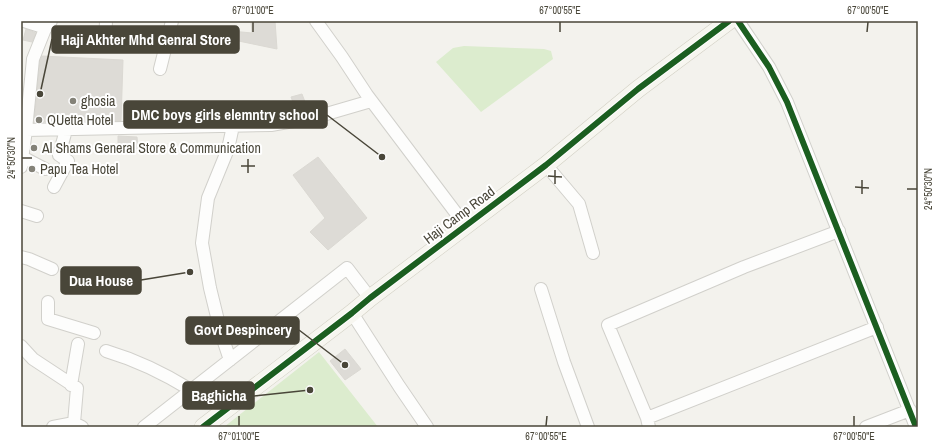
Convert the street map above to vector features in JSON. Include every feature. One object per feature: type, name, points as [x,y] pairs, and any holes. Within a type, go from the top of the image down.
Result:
[{"type":"street","points":[[24,21],[48,25],[26,73],[24,112],[26,130],[21,162],[45,169]]},
{"type":"street","points":[[105,42],[106,21]]},
{"type":"street","points":[[160,69],[172,21]]},
{"type":"street","points":[[316,21],[371,101],[465,226]]},
{"type":"street","name":"Haji Camp Road","points":[[203,427],[546,165],[638,89],[729,21]]},
{"type":"street","points":[[738,21],[769,67],[787,102],[916,427]]},
{"type":"street","points":[[26,130],[271,125],[316,117],[371,101]]},
{"type":"street","points":[[230,360],[221,333],[210,288],[202,243],[208,198],[228,149],[233,126]]},
{"type":"street","points":[[54,187],[68,161],[59,155],[66,130]]},
{"type":"street","points":[[546,165],[579,204],[593,253]]},
{"type":"street","points":[[21,211],[36,216]]},
{"type":"street","points":[[839,231],[744,267],[608,325],[648,422],[877,327]]},
{"type":"street","points":[[21,257],[29,258],[52,268]]},
{"type":"street","points":[[144,427],[347,268],[370,298]]},
{"type":"street","points":[[541,289],[564,362],[588,427]]},
{"type":"street","points":[[48,302],[48,319],[94,333]]},
{"type":"street","points":[[352,313],[427,427]]},
{"type":"street","points":[[71,385],[78,344]]},
{"type":"street","points":[[21,346],[33,359],[77,388],[78,425],[53,427]]},
{"type":"street","points":[[106,351],[125,357],[173,379],[191,390]]},
{"type":"street","points":[[866,427],[910,410]]},
{"type":"green space","points":[[464,46],[544,49],[551,51],[553,59],[481,112],[436,62],[453,48]]},
{"type":"green space","points":[[319,352],[378,427],[224,427]]},
{"type":"building","points":[[251,21],[275,21],[277,49],[229,39],[231,31],[252,33]]},
{"type":"building","points":[[26,29],[36,33],[32,42],[23,40]]},
{"type":"building","points":[[42,56],[123,60],[121,121],[34,122],[40,61]]},
{"type":"building","points":[[302,94],[307,107],[296,110],[291,97]]},
{"type":"building","points":[[118,136],[137,137],[138,149],[118,148]]},
{"type":"building","points":[[318,157],[367,218],[328,250],[310,232],[325,218],[293,175]]},
{"type":"building","points":[[345,349],[361,369],[345,380],[330,361]]},
{"type":"cycle path","points":[[203,427],[546,165],[638,89],[729,21]]},
{"type":"cycle path","points":[[738,21],[769,67],[787,102],[916,427]]},
{"type":"place","name":"Haji Akhter Mhd Genral Store","points":[[40,94]]},
{"type":"place","name":"ghosia","points":[[73,101]]},
{"type":"place","name":"QUetta Hotel","points":[[39,120]]},
{"type":"place","name":"Al Shams General Store & Communication","points":[[34,148]]},
{"type":"place","name":"DMC boys girls elemntry school","points":[[382,157]]},
{"type":"place","name":"Papu Tea Hotel","points":[[32,169]]},
{"type":"place","name":"Dua House","points":[[190,272]]},
{"type":"place","name":"Govt Despincery","points":[[345,365]]},
{"type":"place","name":"Baghicha","points":[[310,390]]}]
